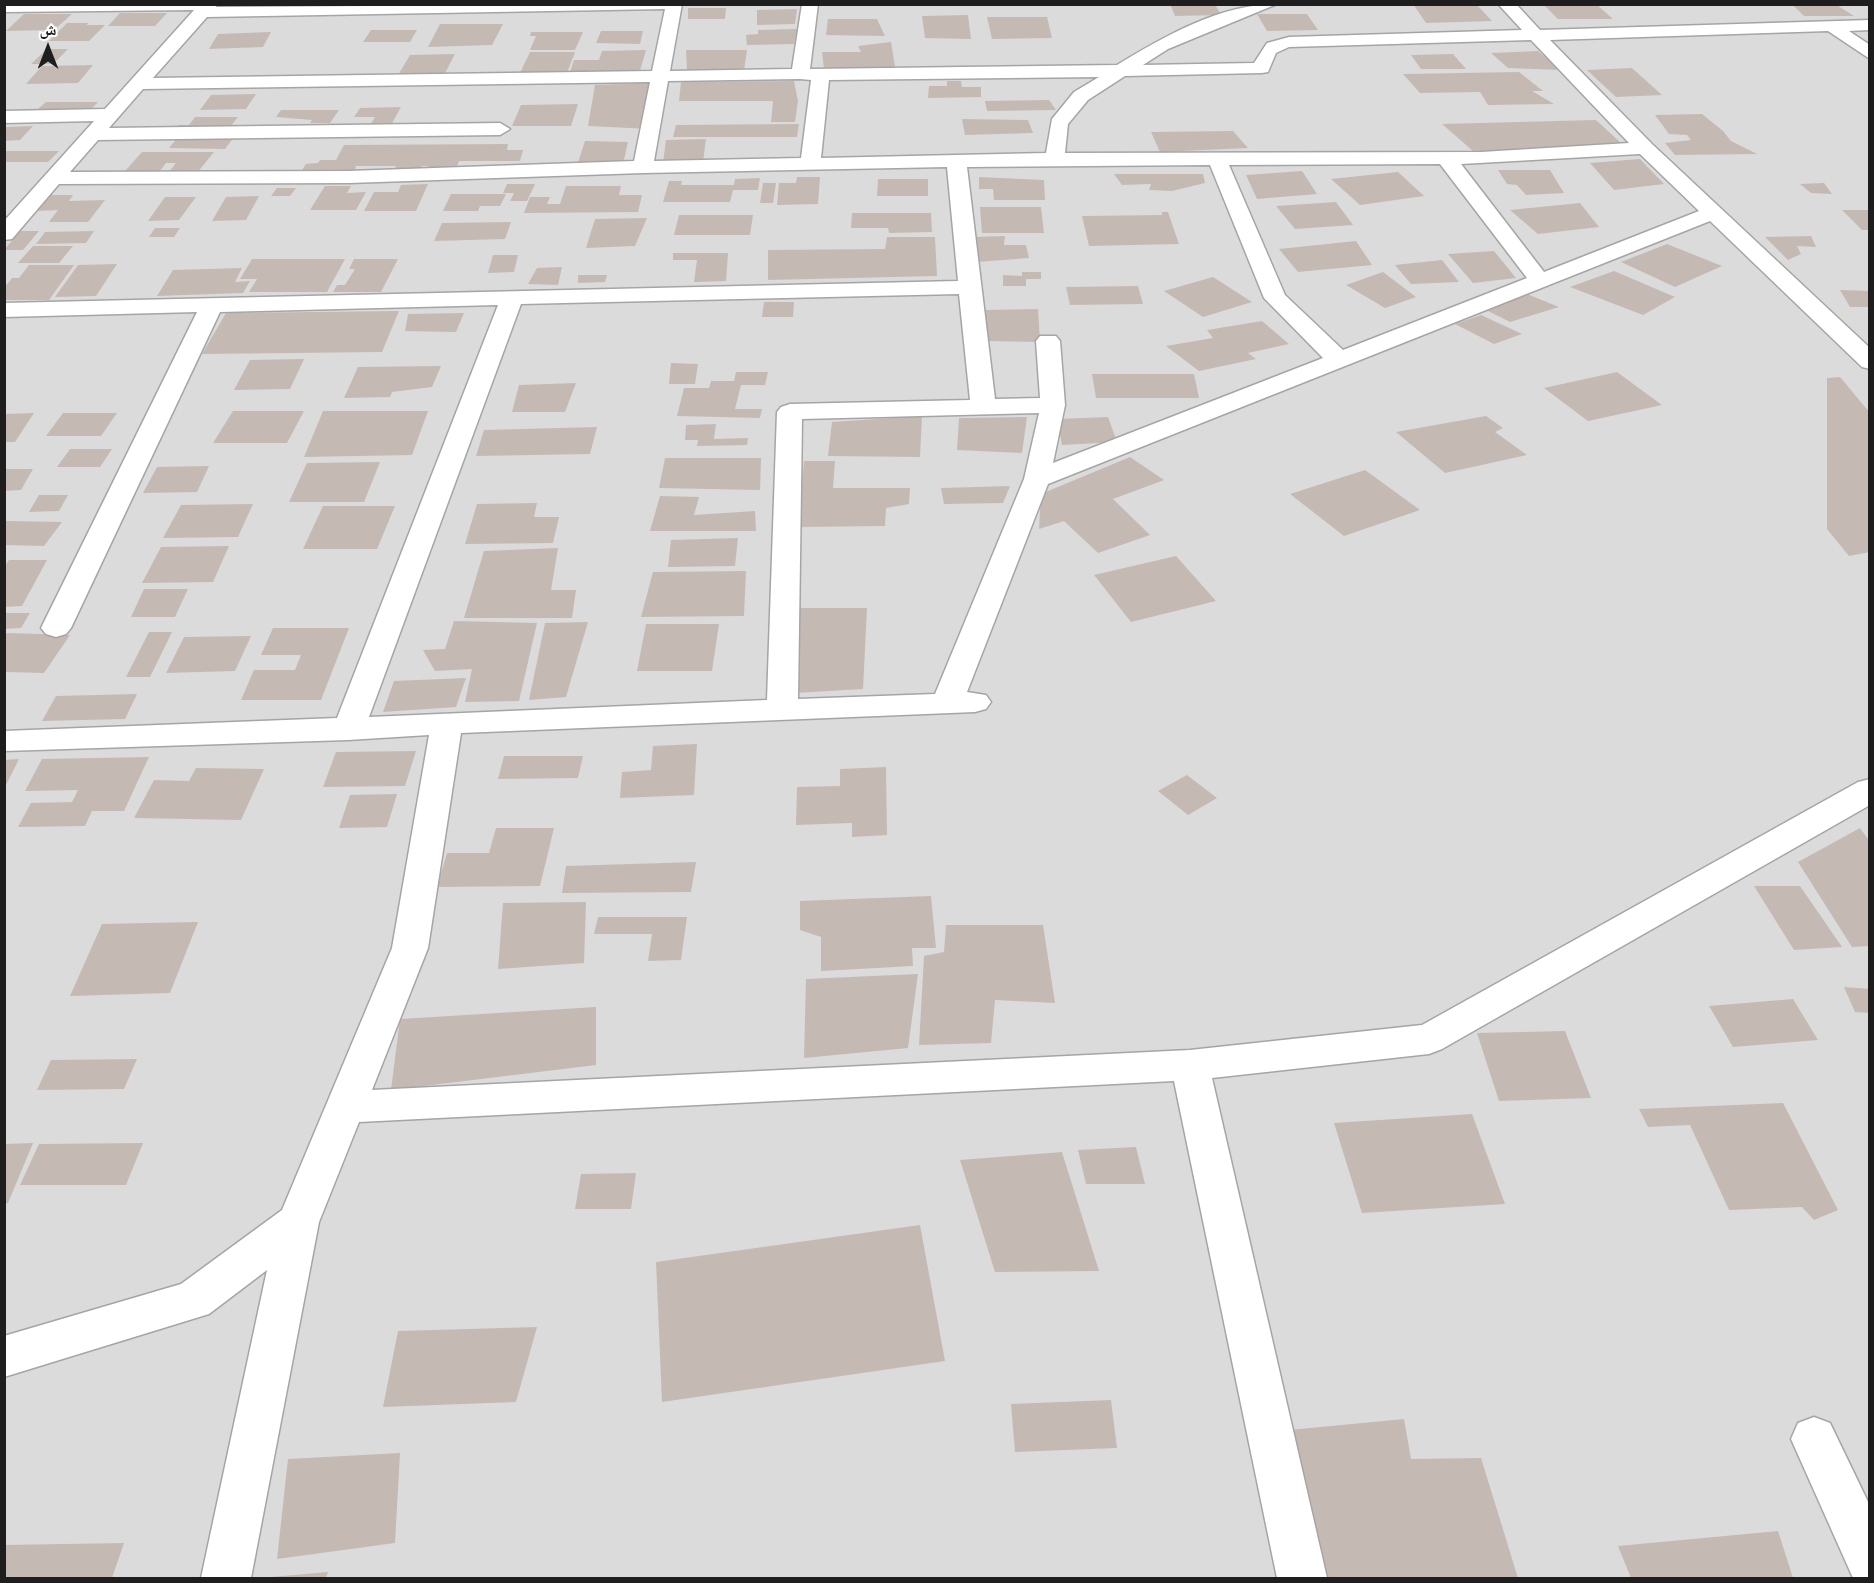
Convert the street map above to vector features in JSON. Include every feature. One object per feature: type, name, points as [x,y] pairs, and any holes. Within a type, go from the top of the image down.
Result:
[{"type":"street","points":[[4,6],[674,4],[643,167]]},
{"type":"street","points":[[800,74],[810,4]]},
{"type":"street","points":[[1055,159],[1059,123],[1065,112],[1081,96],[1172,40],[1230,16],[1269,4]]},
{"type":"street","points":[[1506,4],[1645,148],[1869,362]]},
{"type":"street","points":[[4,234],[206,7]]},
{"type":"street","points":[[138,84],[660,75],[901,75],[1262,68],[1265,51],[1272,46],[1289,42],[1869,25]]},
{"type":"street","points":[[1833,26],[1869,54]]},
{"type":"street","points":[[811,164],[820,75]]},
{"type":"street","points":[[4,117],[110,115]]},
{"type":"street","points":[[94,134],[500,129]]},
{"type":"street","points":[[56,178],[350,177],[643,167],[1055,159],[1218,161],[1481,158],[1645,148]]},
{"type":"street","points":[[1446,158],[1540,281]]},
{"type":"street","points":[[956,161],[983,406]]},
{"type":"street","points":[[1218,161],[1275,298],[1339,360]]},
{"type":"street","points":[[1037,479],[1713,213]]},
{"type":"street","points":[[4,310],[213,303],[970,287]]},
{"type":"street","points":[[348,730],[512,298]]},
{"type":"street","points":[[56,628],[213,303]]},
{"type":"street","points":[[4,741],[348,730],[447,723],[961,702],[1037,479],[1053,405],[1048,341]]},
{"type":"street","points":[[782,709],[790,412],[1053,405]]},
{"type":"street","points":[[226,1578],[298,1222],[410,948],[447,723]]},
{"type":"street","points":[[344,1107],[1190,1065],[1429,1039],[1869,790]]},
{"type":"street","points":[[1190,1065],[1302,1578]]},
{"type":"street","points":[[4,1357],[194,1300],[298,1222]]},
{"type":"street","points":[[1814,1439],[1869,1561]]},
{"type":"shaded area","points":[[5,5],[1869,5],[1869,1578],[5,1578]]},
{"type":"building","points":[[1170,4],[1215,4],[1221,15],[1175,16]]},
{"type":"building","points":[[1413,4],[1476,4],[1492,21],[1426,23]]},
{"type":"building","points":[[1543,4],[1596,4],[1613,19],[1558,19]]},
{"type":"building","points":[[1792,4],[1835,4],[1854,16],[1804,16]]},
{"type":"building","points":[[688,8],[726,8],[725,19],[688,19]]},
{"type":"building","points":[[797,9],[795,24],[757,25],[757,10]]},
{"type":"building","points":[[120,13],[167,13],[155,26],[108,26]]},
{"type":"building","points":[[24,14],[72,14],[54,30],[6,31]]},
{"type":"building","points":[[1257,14],[1307,14],[1318,30],[1267,31]]},
{"type":"building","points":[[968,15],[971,39],[925,38],[922,16]]},
{"type":"building","points":[[987,17],[1047,17],[1052,38],[992,39]]},
{"type":"building","points":[[828,19],[877,19],[885,36],[826,35]]},
{"type":"building","points":[[67,23],[105,25],[89,41],[49,41]]},
{"type":"building","points":[[440,24],[503,24],[492,45],[428,47]]},
{"type":"building","points":[[797,29],[794,44],[747,45],[746,35],[758,34],[758,30]]},
{"type":"building","points":[[371,30],[417,30],[410,42],[363,42]]},
{"type":"building","points":[[601,31],[643,31],[640,44],[596,43]]},
{"type":"building","points":[[271,32],[263,47],[209,49],[218,34]]},
{"type":"building","points":[[531,32],[583,32],[575,50],[530,50],[536,36],[530,36]]},
{"type":"building","points":[[891,42],[895,67],[824,69],[822,52],[861,52],[858,46]]},
{"type":"building","points":[[47,49],[68,49],[53,64],[31,64]]},
{"type":"building","points":[[646,50],[639,74],[569,75],[574,60],[599,60],[602,51]]},
{"type":"building","points":[[686,50],[747,50],[744,70],[687,70]]},
{"type":"building","points":[[1538,51],[1560,70],[1508,68],[1491,53]]},
{"type":"building","points":[[530,52],[575,52],[567,73],[520,73]]},
{"type":"building","points":[[455,54],[443,77],[397,77],[410,55]]},
{"type":"building","points":[[1453,54],[1466,69],[1421,69],[1411,55]]},
{"type":"building","points":[[93,65],[78,83],[26,84],[42,66]]},
{"type":"building","points":[[1632,68],[1662,95],[1616,97],[1587,70]]},
{"type":"building","points":[[1519,72],[1543,91],[1532,91],[1554,104],[1488,105],[1480,92],[1420,93],[1403,74]]},
{"type":"building","points":[[794,81],[798,101],[795,122],[771,122],[773,101],[679,101],[681,82]]},
{"type":"building","points":[[947,81],[961,81],[962,87],[981,87],[981,97],[928,98],[929,86],[947,86]]},
{"type":"building","points":[[653,83],[650,129],[588,126],[595,85]]},
{"type":"building","points":[[256,94],[246,109],[200,110],[211,95]]},
{"type":"building","points":[[1049,100],[1056,110],[987,111],[985,101]]},
{"type":"building","points":[[46,102],[98,102],[87,113],[39,114],[44,109],[38,109]]},
{"type":"building","points":[[578,104],[571,126],[512,126],[521,105]]},
{"type":"building","points":[[401,107],[390,127],[369,127],[375,117],[354,117],[360,108]]},
{"type":"building","points":[[281,110],[339,110],[330,123],[310,123],[312,120],[276,117]]},
{"type":"building","points":[[1702,114],[1723,131],[1731,141],[1757,154],[1675,155],[1665,143],[1691,140],[1687,135],[1669,134],[1655,115]]},
{"type":"building","points":[[195,117],[238,117],[227,131],[174,131],[179,125],[189,125]]},
{"type":"building","points":[[962,119],[1028,120],[1033,133],[965,135]]},
{"type":"building","points":[[1596,120],[1622,144],[1481,158],[1442,124]]},
{"type":"building","points":[[799,124],[797,137],[673,137],[676,125]]},
{"type":"building","points":[[33,126],[20,140],[4,141],[4,127]]},
{"type":"building","points":[[1233,131],[1248,148],[1160,152],[1151,132]]},
{"type":"building","points":[[178,137],[234,137],[225,149],[169,148]]},
{"type":"building","points":[[706,139],[703,162],[663,163],[666,140]]},
{"type":"building","points":[[585,141],[628,142],[623,164],[577,166]]},
{"type":"building","points":[[508,144],[507,150],[523,150],[520,161],[459,161],[456,169],[429,169],[428,166],[422,166],[418,171],[394,171],[396,166],[356,166],[355,170],[302,170],[306,164],[318,163],[320,160],[336,160],[344,145]]},
{"type":"building","points":[[4,151],[59,151],[48,162],[4,162]]},
{"type":"building","points":[[142,152],[214,152],[197,173],[168,173],[176,163],[166,163],[160,171],[125,171]]},
{"type":"building","points":[[1640,159],[1664,184],[1614,190],[1590,163]]},
{"type":"building","points":[[1498,170],[1550,170],[1564,193],[1526,195],[1517,185],[1507,184]]},
{"type":"building","points":[[1302,171],[1317,194],[1257,199],[1246,175]]},
{"type":"building","points":[[1398,172],[1424,196],[1360,205],[1331,179]]},
{"type":"building","points":[[1114,174],[1203,174],[1205,183],[1172,191],[1149,190],[1151,184],[1122,185]]},
{"type":"building","points":[[797,177],[820,177],[818,204],[777,205],[779,183],[796,183]]},
{"type":"building","points":[[979,177],[1044,180],[1045,200],[994,200],[993,189],[979,189]]},
{"type":"building","points":[[760,178],[758,190],[733,190],[730,202],[663,202],[669,181],[682,181],[681,185],[734,185],[735,179]]},
{"type":"building","points":[[878,179],[928,179],[928,196],[877,196]]},
{"type":"building","points":[[763,183],[776,183],[773,203],[760,203]]},
{"type":"building","points":[[1824,183],[1832,194],[1811,193],[1800,184]]},
{"type":"building","points":[[428,184],[416,211],[364,211],[374,192],[398,192],[401,185]]},
{"type":"building","points":[[507,184],[535,184],[527,201],[510,201],[514,193],[503,193]]},
{"type":"building","points":[[325,186],[351,186],[347,193],[366,192],[356,210],[310,210]]},
{"type":"building","points":[[566,186],[621,186],[619,195],[642,195],[638,212],[524,213],[530,197],[550,197],[547,204],[560,204]]},
{"type":"building","points":[[277,188],[296,188],[290,196],[271,196]]},
{"type":"building","points":[[451,194],[506,194],[500,206],[480,206],[478,211],[443,211]]},
{"type":"building","points":[[51,195],[73,195],[69,201],[105,200],[88,222],[49,222],[58,210],[38,211]]},
{"type":"building","points":[[259,196],[246,220],[212,221],[226,197]]},
{"type":"building","points":[[165,197],[196,197],[179,220],[148,221]]},
{"type":"building","points":[[1336,202],[1353,225],[1295,229],[1276,206]]},
{"type":"building","points":[[1580,203],[1599,227],[1538,234],[1510,210]]},
{"type":"building","points":[[980,207],[1041,207],[1044,233],[982,233]]},
{"type":"building","points":[[1842,210],[1870,210],[1870,230],[1862,230]]},
{"type":"building","points":[[1162,212],[1168,212],[1179,244],[1089,246],[1082,216],[1162,215]]},
{"type":"building","points":[[852,213],[931,213],[932,232],[889,233],[888,228],[851,228]]},
{"type":"building","points":[[679,215],[753,215],[750,235],[674,235]]},
{"type":"building","points":[[647,218],[635,246],[586,248],[595,219]]},
{"type":"building","points":[[511,222],[505,239],[434,241],[442,223]]},
{"type":"building","points":[[155,228],[180,228],[174,237],[149,237]]},
{"type":"building","points":[[20,231],[39,231],[23,250],[4,250]]},
{"type":"building","points":[[94,231],[86,243],[36,244],[45,232]]},
{"type":"building","points":[[1005,236],[1004,245],[1026,245],[1029,258],[977,262],[974,237]]},
{"type":"building","points":[[1811,236],[1816,247],[1797,246],[1801,254],[1788,260],[1765,237]]},
{"type":"building","points":[[887,237],[935,237],[937,276],[768,280],[768,250],[885,249]]},
{"type":"building","points":[[1356,241],[1372,265],[1298,272],[1279,249]]},
{"type":"building","points":[[1667,244],[1722,266],[1675,287],[1621,262]]},
{"type":"building","points":[[33,246],[73,246],[59,263],[18,263]]},
{"type":"building","points":[[1494,251],[1516,278],[1473,283],[1448,254]]},
{"type":"building","points":[[673,253],[728,253],[726,281],[694,282],[697,260],[673,260]]},
{"type":"building","points":[[493,255],[518,255],[514,272],[488,273]]},
{"type":"building","points":[[252,259],[345,259],[327,292],[249,292],[257,279],[240,279]]},
{"type":"building","points":[[354,259],[398,259],[381,292],[333,292],[337,285],[345,285],[355,269],[349,269]]},
{"type":"building","points":[[1442,260],[1459,282],[1411,284],[1395,265]]},
{"type":"building","points":[[117,264],[96,296],[55,297],[78,265]]},
{"type":"building","points":[[29,265],[74,265],[49,300],[4,300],[4,288],[12,278],[19,278]]},
{"type":"building","points":[[562,267],[558,285],[528,284],[537,268]]},
{"type":"building","points":[[242,268],[235,282],[250,281],[243,293],[157,296],[173,270]]},
{"type":"building","points":[[1614,271],[1675,297],[1643,315],[1570,287]]},
{"type":"building","points":[[1022,272],[1041,272],[1041,279],[1026,279],[1026,286],[1003,286],[1003,275],[1022,276]]},
{"type":"building","points":[[1383,272],[1416,297],[1385,308],[1346,285]]},
{"type":"building","points":[[578,275],[607,275],[605,282],[578,283]]},
{"type":"building","points":[[1213,277],[1252,302],[1203,317],[1164,291]]},
{"type":"building","points":[[1138,286],[1143,304],[1070,305],[1066,287]]},
{"type":"building","points":[[1840,290],[1870,291],[1870,307],[1850,307]]},
{"type":"building","points":[[1527,294],[1559,307],[1510,322],[1486,310]]},
{"type":"building","points":[[764,302],[794,302],[793,317],[762,317]]},
{"type":"building","points":[[1038,309],[1040,342],[988,341],[983,310]]},
{"type":"building","points":[[399,311],[382,352],[202,354],[226,313]]},
{"type":"building","points":[[464,313],[456,332],[405,331],[408,314]]},
{"type":"building","points":[[1481,315],[1522,334],[1494,344],[1455,324]]},
{"type":"building","points":[[1262,321],[1289,344],[1248,353],[1256,359],[1199,371],[1166,346],[1213,338],[1207,330]]},
{"type":"building","points":[[304,359],[290,389],[234,390],[250,360]]},
{"type":"building","points":[[671,363],[698,364],[695,384],[669,384]]},
{"type":"building","points":[[441,366],[432,387],[392,392],[390,397],[344,398],[358,367]]},
{"type":"building","points":[[736,372],[768,372],[765,385],[741,385],[735,409],[762,409],[760,418],[677,416],[684,388],[709,388],[711,381],[734,381]]},
{"type":"building","points":[[1617,372],[1662,405],[1588,421],[1544,388]]},
{"type":"building","points":[[1092,374],[1194,374],[1199,398],[1096,398]]},
{"type":"building","points":[[1840,377],[1870,413],[1870,552],[1849,556],[1827,529],[1827,378]]},
{"type":"building","points":[[576,383],[565,412],[512,412],[519,385]]},
{"type":"building","points":[[233,411],[304,411],[287,443],[213,443]]},
{"type":"building","points":[[323,411],[428,411],[412,455],[304,457]]},
{"type":"building","points":[[34,413],[15,442],[4,442],[4,414]]},
{"type":"building","points":[[63,413],[117,413],[101,436],[46,436]]},
{"type":"building","points":[[922,416],[920,457],[828,456],[832,422]]},
{"type":"building","points":[[1486,416],[1503,428],[1495,432],[1527,455],[1445,473],[1396,432]]},
{"type":"building","points":[[1027,417],[1022,453],[957,450],[959,418]]},
{"type":"building","points":[[1108,417],[1117,442],[1062,445],[1057,419]]},
{"type":"building","points":[[716,424],[714,439],[748,438],[747,445],[697,446],[698,440],[685,440],[686,425]]},
{"type":"building","points":[[597,427],[590,454],[476,456],[484,430]]},
{"type":"building","points":[[70,449],[112,449],[100,467],[57,467]]},
{"type":"building","points":[[1130,457],[1164,480],[1113,499],[1150,535],[1098,553],[1064,521],[1039,529],[1041,494]]},
{"type":"building","points":[[665,458],[761,458],[760,490],[659,488]]},
{"type":"building","points":[[804,461],[835,461],[833,488],[910,488],[909,504],[886,508],[885,526],[798,527]]},
{"type":"building","points":[[380,462],[364,502],[289,502],[307,463]]},
{"type":"building","points":[[209,466],[197,492],[143,493],[157,467]]},
{"type":"building","points":[[4,469],[33,469],[21,490],[4,491]]},
{"type":"building","points":[[1365,470],[1420,510],[1344,536],[1290,494]]},
{"type":"building","points":[[1010,486],[1003,503],[944,504],[941,488]]},
{"type":"building","points":[[39,495],[68,495],[59,511],[29,512]]},
{"type":"building","points":[[660,496],[699,497],[694,515],[755,511],[756,531],[650,531]]},
{"type":"building","points":[[537,503],[534,517],[559,517],[553,543],[465,544],[477,504]]},
{"type":"building","points":[[253,504],[238,537],[163,538],[181,505]]},
{"type":"building","points":[[323,506],[395,506],[377,549],[303,549]]},
{"type":"building","points":[[6,521],[62,522],[44,546],[4,545]]},
{"type":"building","points":[[738,538],[735,566],[668,567],[671,540]]},
{"type":"building","points":[[229,546],[213,582],[142,583],[161,547]]},
{"type":"building","points":[[558,548],[551,590],[576,590],[572,618],[464,618],[484,551]]},
{"type":"building","points":[[1176,556],[1216,601],[1131,622],[1094,575]]},
{"type":"building","points":[[9,560],[47,560],[22,606],[4,607],[4,567]]},
{"type":"building","points":[[746,571],[744,616],[641,617],[653,572]]},
{"type":"building","points":[[144,589],[188,589],[175,617],[131,617]]},
{"type":"building","points":[[798,608],[867,608],[863,689],[796,693]]},
{"type":"building","points":[[4,613],[30,613],[21,628],[4,629]]},
{"type":"building","points":[[454,621],[537,623],[519,701],[465,702],[472,669],[435,671],[423,650],[445,649]]},
{"type":"building","points":[[588,622],[566,697],[529,700],[545,623]]},
{"type":"building","points":[[646,624],[719,624],[712,671],[637,671]]},
{"type":"building","points":[[273,628],[349,628],[321,700],[241,700],[254,670],[295,670],[301,655],[261,655]]},
{"type":"building","points":[[149,632],[172,632],[150,677],[126,677]]},
{"type":"building","points":[[7,633],[70,635],[44,673],[4,672],[4,637]]},
{"type":"building","points":[[251,636],[235,671],[166,673],[184,637]]},
{"type":"building","points":[[466,678],[456,707],[383,712],[394,681]]},
{"type":"building","points":[[137,694],[125,719],[42,721],[56,696]]},
{"type":"building","points":[[697,744],[694,795],[620,798],[622,772],[651,770],[653,746]]},
{"type":"building","points":[[416,751],[405,786],[323,787],[336,752]]},
{"type":"building","points":[[504,756],[583,756],[578,778],[498,779]]},
{"type":"building","points":[[149,757],[124,811],[92,811],[85,826],[18,827],[31,803],[72,802],[78,790],[25,791],[42,759]]},
{"type":"building","points":[[19,759],[4,789],[4,760]]},
{"type":"building","points":[[886,767],[887,835],[852,837],[852,823],[796,825],[797,787],[840,786],[840,769]]},
{"type":"building","points":[[196,768],[264,769],[241,820],[134,818],[154,780],[189,781]]},
{"type":"building","points":[[1187,775],[1217,798],[1188,815],[1158,791]]},
{"type":"building","points":[[397,794],[387,827],[339,828],[350,795]]},
{"type":"building","points":[[496,828],[554,828],[540,886],[437,887],[447,853],[489,853]]},
{"type":"building","points":[[1860,828],[1870,842],[1870,946],[1852,947],[1798,862]]},
{"type":"building","points":[[696,862],[691,892],[562,893],[566,866]]},
{"type":"building","points":[[1754,886],[1800,886],[1842,947],[1794,950]]},
{"type":"building","points":[[931,896],[936,948],[912,948],[913,966],[821,971],[821,937],[800,930],[800,901]]},
{"type":"building","points":[[586,902],[584,963],[498,969],[503,903]]},
{"type":"building","points":[[598,917],[687,917],[681,960],[648,961],[652,934],[594,934]]},
{"type":"building","points":[[198,922],[170,993],[70,996],[102,924]]},
{"type":"building","points":[[946,925],[1043,925],[1055,1003],[995,1000],[991,1043],[919,1045],[924,956],[944,952]]},
{"type":"building","points":[[918,974],[908,1048],[804,1058],[806,979]]},
{"type":"building","points":[[1844,987],[1870,989],[1870,1013],[1855,1012]]},
{"type":"building","points":[[1793,999],[1818,1040],[1733,1047],[1709,1006]]},
{"type":"building","points":[[596,1007],[596,1065],[391,1090],[400,1019]]},
{"type":"building","points":[[1565,1031],[1591,1098],[1499,1101],[1477,1033]]},
{"type":"building","points":[[137,1059],[124,1089],[37,1090],[51,1060]]},
{"type":"building","points":[[1783,1103],[1838,1210],[1814,1220],[1802,1207],[1729,1210],[1690,1125],[1648,1127],[1639,1109]]},
{"type":"building","points":[[1472,1114],[1505,1204],[1362,1213],[1334,1123]]},
{"type":"building","points":[[33,1143],[8,1203],[4,1204],[4,1144]]},
{"type":"building","points":[[143,1143],[126,1185],[20,1185],[39,1144]]},
{"type":"building","points":[[1136,1147],[1145,1184],[1086,1184],[1078,1150]]},
{"type":"building","points":[[1062,1152],[1099,1271],[995,1272],[960,1160]]},
{"type":"building","points":[[636,1173],[631,1209],[575,1209],[581,1174]]},
{"type":"building","points":[[920,1225],[945,1361],[662,1402],[656,1262]]},
{"type":"building","points":[[537,1327],[516,1402],[383,1407],[398,1331]]},
{"type":"building","points":[[1111,1400],[1117,1448],[1015,1452],[1011,1404]]},
{"type":"building","points":[[1404,1419],[1411,1459],[1481,1458],[1518,1578],[1323,1578],[1289,1430]]},
{"type":"building","points":[[400,1453],[395,1543],[277,1559],[288,1459]]},
{"type":"building","points":[[1778,1531],[1793,1578],[1631,1578],[1618,1546]]},
{"type":"building","points":[[124,1543],[112,1578],[4,1578],[4,1545]]},
{"type":"building","points":[[328,1572],[326,1578],[271,1578],[271,1577]]}]
